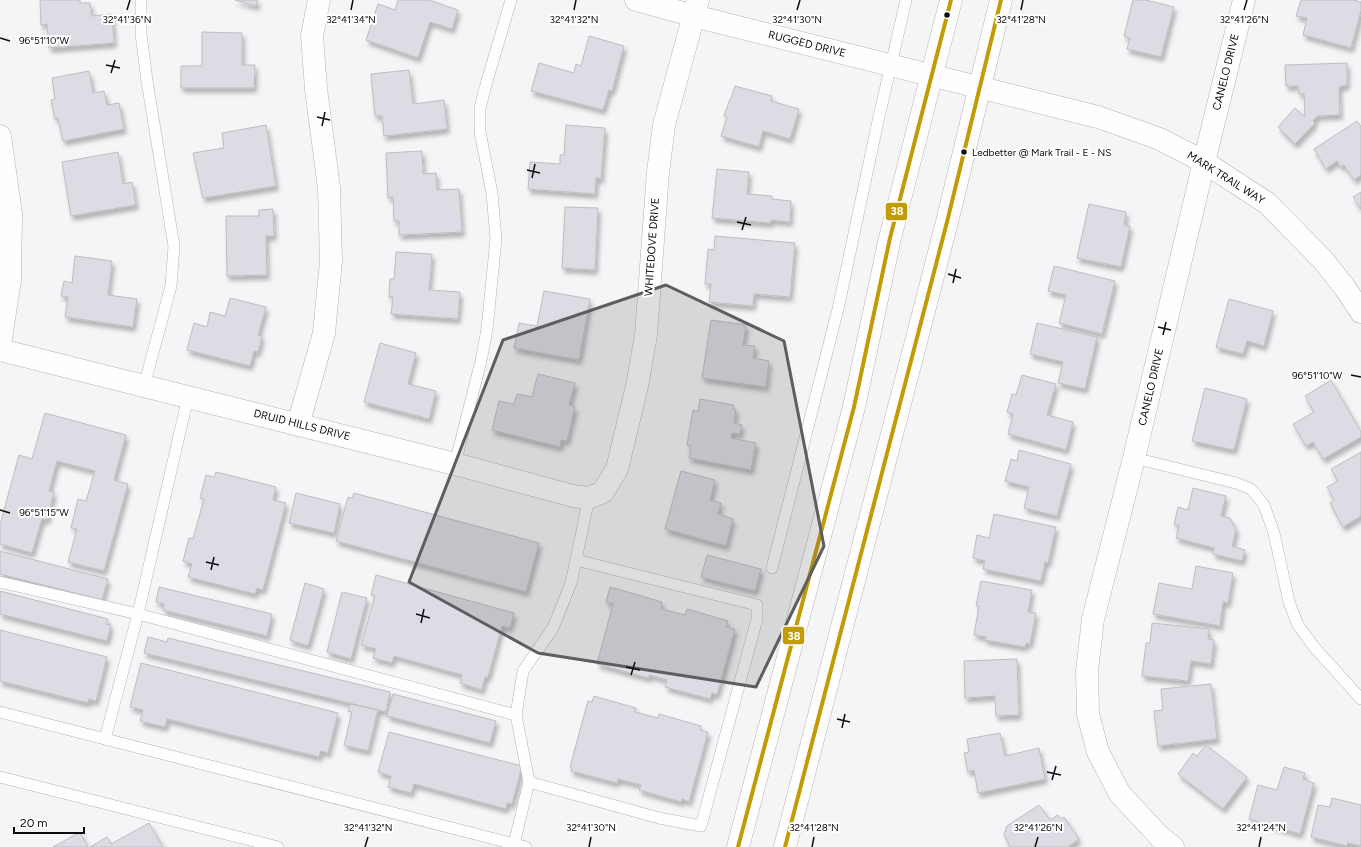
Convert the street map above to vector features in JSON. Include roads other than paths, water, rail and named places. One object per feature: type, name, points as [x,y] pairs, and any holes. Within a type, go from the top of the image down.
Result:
[{"type":"street","points":[[298,424],[324,333],[331,261],[329,188],[316,88],[312,36],[319,0]]},
{"type":"street","name":"RUGGED DRIVE","points":[[636,0],[696,8],[891,65],[980,88]]},
{"type":"street","points":[[738,847],[854,407],[890,238],[951,0]]},
{"type":"street","points":[[785,847],[947,222],[1001,0]]},
{"type":"street","name":"CANELO DRIVE","points":[[1173,847],[1160,837],[1120,794],[1098,752],[1088,714],[1087,672],[1093,619],[1134,458],[1244,0]]},
{"type":"street","name":"WHITEDOVE DRIVE","points":[[596,495],[617,469],[637,386],[646,335],[658,172],[664,125],[696,8]]},
{"type":"street","name":"MARK TRAIL WAY","points":[[980,88],[1098,117],[1160,139],[1204,162],[1267,203],[1323,260],[1345,288],[1361,312]]},
{"type":"street","points":[[0,136],[12,214],[10,280],[0,344]]},
{"type":"street","name":"DRUID HILLS DRIVE","points":[[0,350],[455,464],[573,496],[596,495]]},
{"type":"lane","points":[[141,0],[141,34],[147,81],[174,246],[171,286],[144,386]]},
{"type":"lane","points":[[455,464],[481,361],[487,329],[496,239],[492,193],[480,132],[480,108],[511,0]]},
{"type":"lane","points":[[772,568],[838,309],[906,0]]},
{"type":"lane","points":[[105,739],[138,614],[188,397]]},
{"type":"lane","points":[[1134,458],[1236,482],[1251,490],[1264,505],[1274,533],[1289,602],[1298,625],[1314,646],[1361,699]]},
{"type":"lane","points":[[514,844],[529,782],[516,715],[523,671],[553,628],[571,583],[576,560],[596,495]]},
{"type":"lane","points":[[529,782],[659,818],[702,826],[757,619],[757,605],[576,560]]},
{"type":"lane","points":[[0,582],[138,614],[516,715]]},
{"type":"lane","points":[[0,712],[526,847]]},
{"type":"lane","points":[[0,777],[278,847]]},
{"type":"place","name":"Ledbetter @ Mark Trail - E - NS","points":[[964,152]]}]
